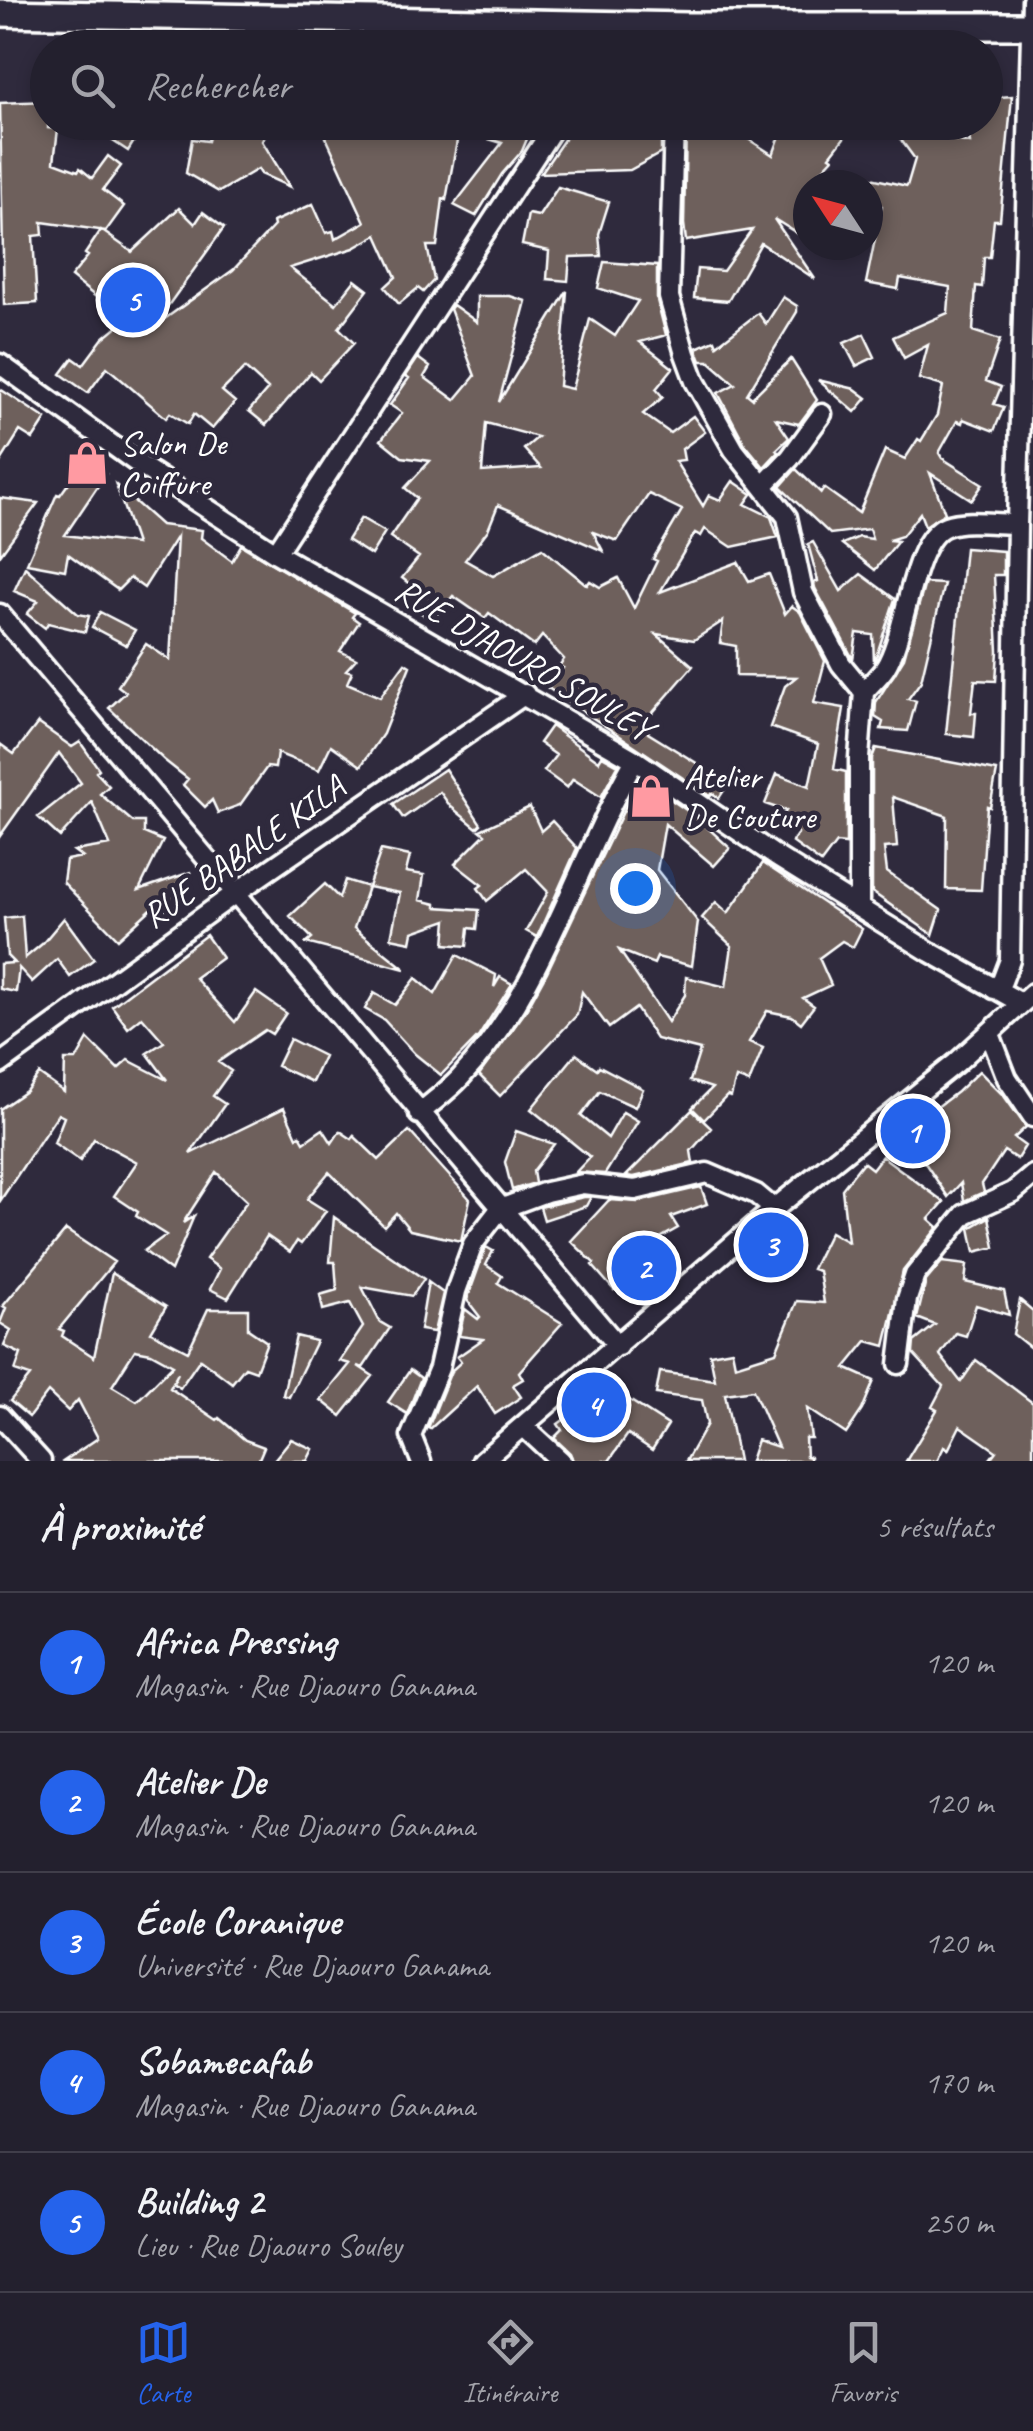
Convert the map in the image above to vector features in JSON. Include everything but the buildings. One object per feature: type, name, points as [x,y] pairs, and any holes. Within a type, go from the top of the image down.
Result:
[{"type":"main road","points":[[0,13],[371,10],[621,23],[654,30]]},
{"type":"main road","points":[[808,30],[1032,17]]},
{"type":"street","points":[[994,990],[1010,960],[1017,524],[1032,17]]},
{"type":"street","points":[[617,30],[621,23]]},
{"type":"street","points":[[276,553],[546,140]]},
{"type":"street","points":[[674,140],[670,297],[694,382],[734,450],[787,517],[803,592],[841,664],[864,692]]},
{"type":"street","name":"RUE DJAOURO SOULEY","points":[[0,364],[140,465],[276,553],[635,760],[777,857],[994,990],[1027,998]]},
{"type":"street","points":[[763,486],[790,458],[822,414]]},
{"type":"street","points":[[859,907],[858,776],[864,692],[886,668],[905,618],[922,548],[933,533],[948,525],[1017,524]]},
{"type":"street","points":[[0,614],[618,1346]]},
{"type":"street","name":"RUE BABALE KILA","points":[[0,1064],[237,892],[525,694]]},
{"type":"street","points":[[419,1114],[460,1078],[515,1003],[576,886],[595,832],[635,760]]},
{"type":"street","points":[[482,1461],[774,1210],[990,1034],[1027,998]]},
{"type":"street","points":[[990,1034],[1007,1078],[1033,1117]]},
{"type":"street","points":[[421,1461],[411,1436],[438,1368],[456,1291],[473,1244],[500,1209],[546,1192],[583,1184],[636,1190],[707,1173],[756,1194],[774,1210]]},
{"type":"street","points":[[899,1364],[907,1299],[916,1274],[966,1214],[1013,1192],[1033,1175]]},
{"type":"street","points":[[0,1416],[41,1461]]},
{"type":"street","points":[[524,1427],[560,1461]]},
{"type":"place","name":"Building 2","points":[[133,300]]},
{"type":"place","name":"Salon De Coiffure","points":[[87,463]]},
{"type":"place","name":"Atelier De Couture","points":[[651,796]]},
{"type":"place","name":"Africa Pressing","points":[[913,1131]]},
{"type":"place","name":"École Coranique","points":[[771,1245]]},
{"type":"place","name":"Atelier De","points":[[644,1268]]},
{"type":"place","name":"Sobamecafab","points":[[594,1405]]}]
